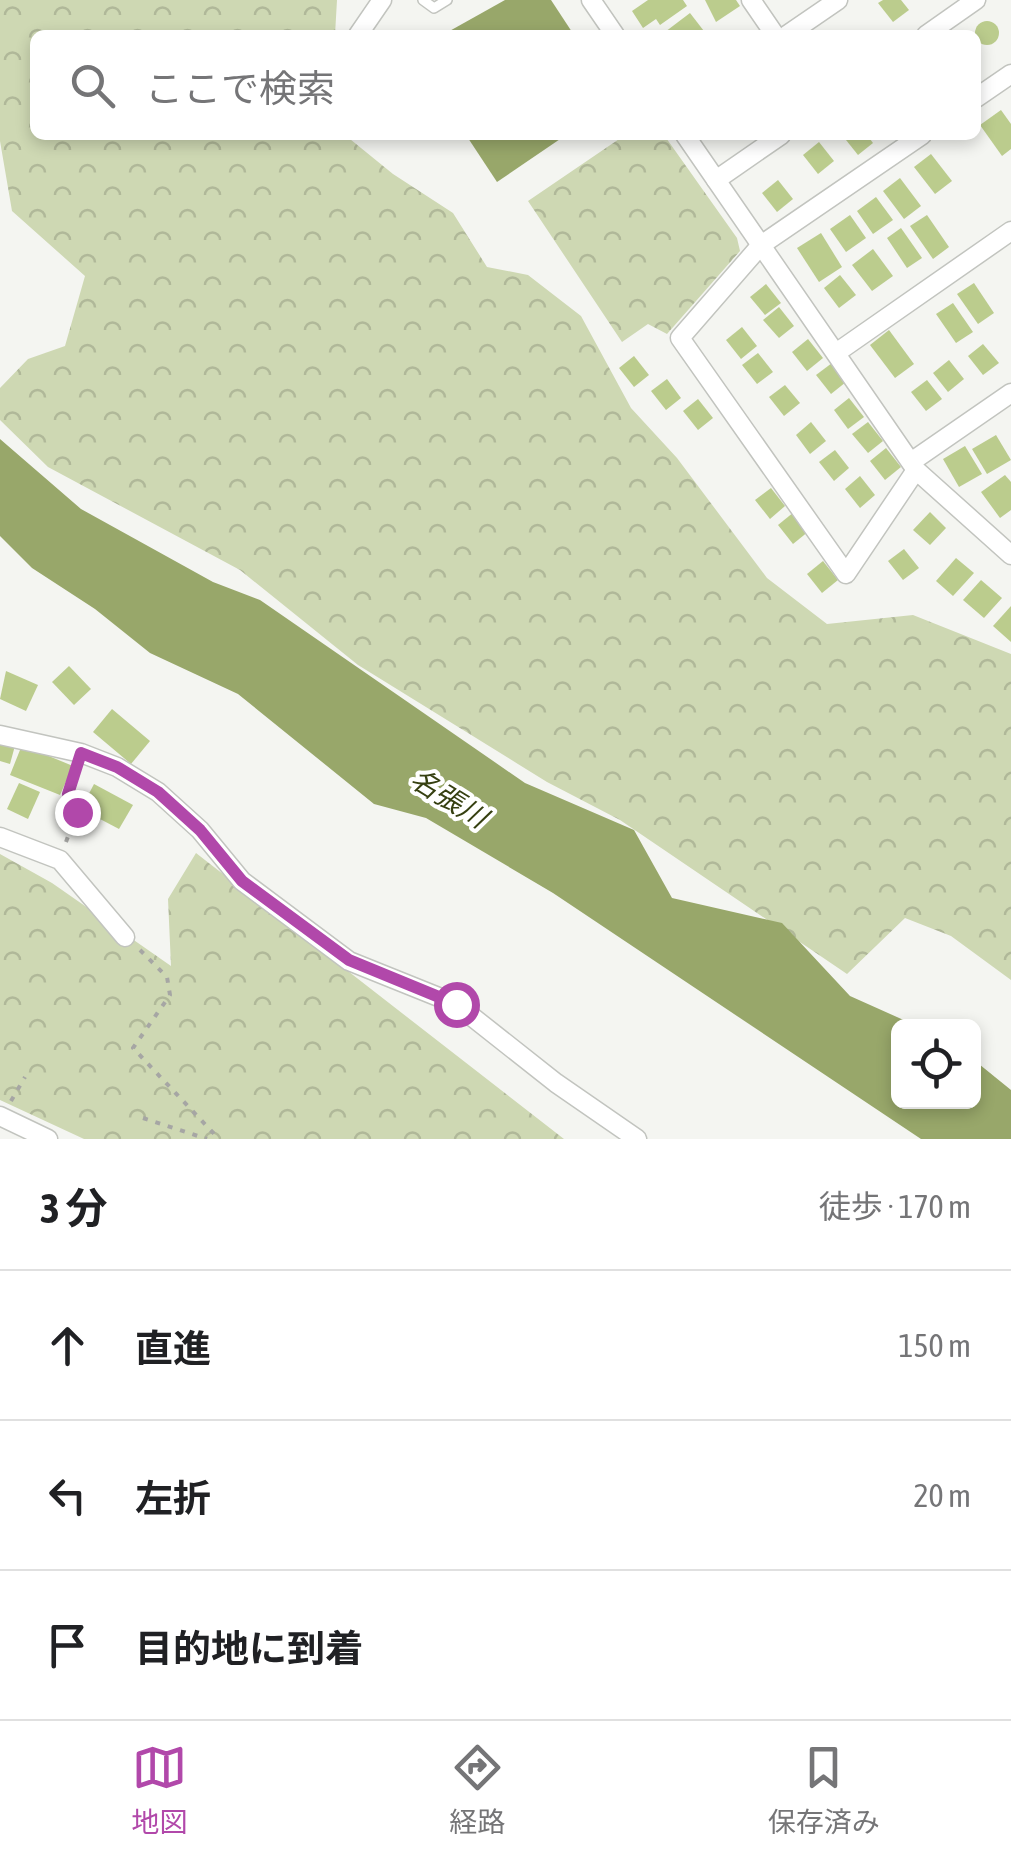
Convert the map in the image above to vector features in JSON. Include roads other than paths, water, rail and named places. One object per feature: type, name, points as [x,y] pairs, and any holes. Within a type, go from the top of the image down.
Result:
[{"type":"street","points":[[361,30],[382,0]]},
{"type":"street","points":[[591,0],[612,30]]},
{"type":"street","points":[[751,0],[772,30]]},
{"type":"street","points":[[794,30],[838,0]]},
{"type":"street","points":[[933,30],[976,0]]},
{"type":"street","points":[[981,95],[1011,74]]},
{"type":"street","points":[[688,140],[914,466],[1010,552]]},
{"type":"street","points":[[716,180],[774,140]]},
{"type":"street","points":[[915,140],[762,245],[680,338],[846,574],[914,466],[1011,393]]},
{"type":"street","points":[[836,353],[1011,232]]},
{"type":"street","points":[[0,735],[81,753],[117,767],[158,792],[200,830],[242,881],[349,960],[456,1004],[556,1083],[637,1139]]},
{"type":"street","points":[[0,837],[60,860],[125,937]]},
{"type":"street","points":[[0,1116],[48,1139]]},
{"type":"lane","points":[[423,0],[434,8],[447,0]]},
{"type":"water","points":[[505,0],[551,0],[571,30],[451,30]]},
{"type":"water","points":[[469,140],[559,140],[497,182]]},
{"type":"water","name":"名張川","points":[[0,439],[81,509],[213,582],[260,600],[525,783],[634,830],[672,898],[782,923],[850,996],[901,1019],[891,1019],[891,1109],[981,1109],[981,1066],[1011,1090],[1011,1139],[921,1139],[553,893],[426,818],[374,804],[238,694],[150,653],[95,609],[32,568],[0,536]]}]
